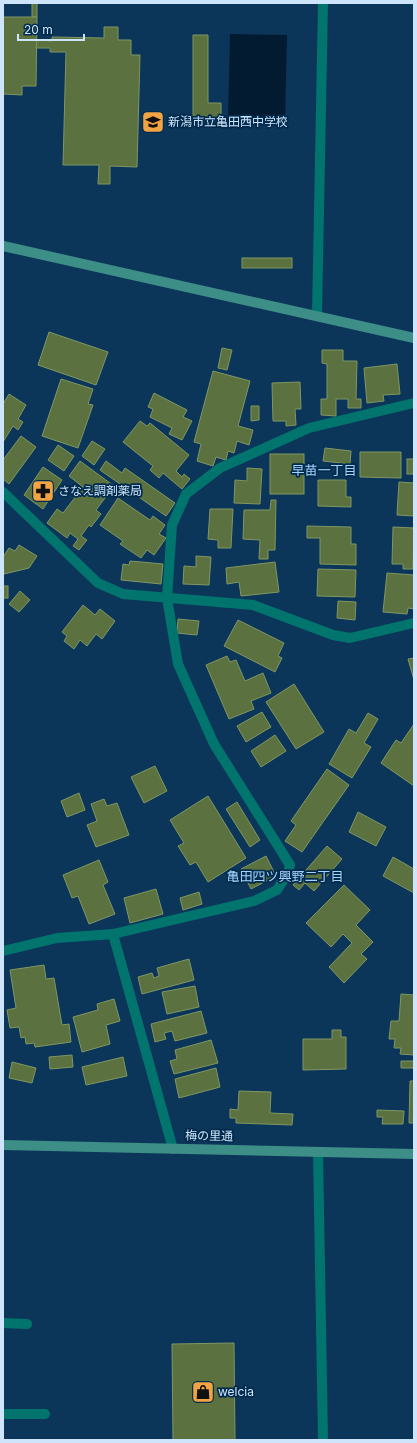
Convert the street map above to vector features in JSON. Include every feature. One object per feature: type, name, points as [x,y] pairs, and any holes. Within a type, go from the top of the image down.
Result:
[{"type":"street","points":[[317,315],[323,3]]},
{"type":"street","points":[[3,246],[317,315],[414,338]]},
{"type":"street","points":[[3,951],[57,938],[113,934],[254,901],[277,890],[288,873],[290,865],[214,744],[178,664],[167,598],[172,525],[186,494],[220,468],[309,428],[414,403]]},
{"type":"street","points":[[3,492],[98,583],[123,594],[253,605],[333,635],[350,638],[414,623]]},
{"type":"street","points":[[113,934],[173,1149]]},
{"type":"street","name":"梅の里通","points":[[3,1145],[414,1154]]},
{"type":"street","points":[[318,1152],[323,1440]]},
{"type":"street","points":[[3,1323],[28,1324]]},
{"type":"street","points":[[3,1414],[45,1414]]},
{"type":"water","points":[[230,34],[287,35],[285,120],[228,118]]},
{"type":"building","points":[[32,3],[37,3],[37,17],[32,17]]},
{"type":"building","points":[[3,17],[37,17],[36,86],[22,86],[22,95],[3,94]]},
{"type":"building","points":[[104,27],[118,27],[118,40],[131,40],[131,55],[140,55],[137,167],[110,166],[110,184],[98,184],[99,165],[63,165],[66,52],[50,52],[50,48],[36,48],[37,40],[52,41],[52,37],[104,38]]},
{"type":"building","points":[[193,35],[208,35],[208,103],[221,103],[221,120],[193,120]]},
{"type":"building","points":[[242,258],[292,258],[292,268],[242,268]]},
{"type":"building","points":[[49,332],[108,352],[96,385],[38,365]]},
{"type":"building","points":[[222,348],[232,350],[227,370],[218,368]]},
{"type":"building","points":[[322,350],[343,350],[343,361],[357,361],[356,399],[361,399],[361,408],[348,408],[348,399],[336,399],[336,416],[321,415],[321,399],[327,399],[327,364],[322,363]]},
{"type":"building","points":[[397,364],[400,394],[383,395],[384,401],[367,403],[364,368]]},
{"type":"building","points":[[213,371],[250,381],[238,426],[253,430],[249,445],[237,441],[234,453],[228,451],[226,460],[216,457],[213,466],[197,461],[201,444],[194,442]]},
{"type":"building","points":[[61,379],[93,389],[88,404],[93,405],[78,448],[42,436]]},
{"type":"building","points":[[300,382],[301,409],[295,409],[296,425],[286,426],[286,421],[273,421],[272,383]]},
{"type":"building","points":[[154,393],[187,410],[183,417],[192,421],[182,440],[169,434],[172,428],[150,417],[153,409],[148,407]]},
{"type":"building","points":[[9,394],[26,405],[18,419],[23,422],[18,430],[13,426],[3,442],[3,404]]},
{"type":"building","points":[[251,406],[259,406],[259,420],[251,421]]},
{"type":"building","points":[[140,421],[147,426],[150,423],[189,455],[176,471],[182,477],[184,474],[190,479],[182,489],[163,473],[159,478],[150,470],[153,466],[123,442]]},
{"type":"building","points":[[21,436],[36,447],[9,484],[3,479],[3,460]]},
{"type":"building","points":[[92,441],[105,449],[94,465],[82,456]]},
{"type":"building","points":[[58,445],[74,456],[64,471],[48,460]]},
{"type":"building","points":[[325,448],[351,451],[350,464],[323,461]]},
{"type":"building","points":[[360,452],[401,452],[401,478],[360,477]]},
{"type":"building","points":[[270,454],[304,454],[304,494],[270,494]]},
{"type":"building","points":[[407,459],[414,459],[414,474],[407,474]]},
{"type":"building","points":[[80,461],[114,486],[96,510],[101,514],[91,527],[89,525],[81,536],[87,540],[79,550],[73,546],[78,539],[70,533],[67,538],[47,523],[57,509],[63,513],[83,487],[69,476]]},
{"type":"building","points":[[106,461],[122,473],[125,468],[175,503],[166,516],[100,470]]},
{"type":"building","points":[[43,467],[62,480],[43,509],[24,495]]},
{"type":"building","points":[[247,468],[262,469],[260,504],[234,503],[235,480],[247,481]]},
{"type":"building","points":[[318,480],[346,480],[346,497],[351,497],[351,507],[318,506]]},
{"type":"building","points":[[399,482],[414,483],[414,516],[397,515]]},
{"type":"building","points":[[118,498],[150,520],[153,516],[165,525],[159,534],[166,538],[154,555],[147,550],[141,558],[120,544],[123,541],[100,525]]},
{"type":"building","points":[[271,500],[276,500],[275,550],[268,550],[268,559],[259,559],[260,540],[243,539],[244,510],[270,510]]},
{"type":"building","points":[[210,509],[233,509],[231,548],[218,548],[218,540],[208,539]]},
{"type":"building","points":[[307,526],[351,527],[351,544],[356,544],[356,565],[320,564],[320,538],[307,538]]},
{"type":"building","points":[[393,527],[414,528],[413,569],[403,569],[403,564],[392,564]]},
{"type":"building","points":[[19,545],[37,556],[29,568],[4,574],[3,557],[9,548],[15,551]]},
{"type":"building","points":[[196,556],[211,557],[209,585],[183,584],[184,566],[196,567]]},
{"type":"building","points":[[130,561],[163,564],[161,584],[121,580],[123,564],[129,565]]},
{"type":"building","points":[[275,562],[279,592],[241,596],[239,582],[227,584],[226,568]]},
{"type":"building","points":[[318,569],[356,570],[355,597],[317,596]]},
{"type":"building","points":[[387,573],[414,575],[414,609],[408,608],[407,614],[383,612]]},
{"type":"building","points":[[3,586],[8,586],[8,598],[3,598]]},
{"type":"building","points":[[20,591],[30,600],[19,612],[9,604]]},
{"type":"building","points":[[338,601],[356,602],[355,620],[337,618]]},
{"type":"building","points":[[83,605],[95,615],[100,609],[115,621],[102,639],[96,634],[87,646],[80,640],[74,649],[64,641],[67,636],[62,632]]},
{"type":"building","points":[[178,619],[199,621],[197,635],[177,633]]},
{"type":"building","points":[[238,620],[284,643],[278,656],[282,658],[275,672],[224,646]]},
{"type":"building","points":[[227,656],[230,662],[236,660],[245,681],[263,673],[271,693],[251,701],[254,709],[229,719],[206,665]]},
{"type":"building","points":[[414,658],[414,680],[408,659]]},
{"type":"building","points":[[294,684],[324,732],[296,749],[266,702]]},
{"type":"building","points":[[262,712],[271,727],[246,742],[237,726]]},
{"type":"building","points":[[368,713],[378,719],[364,743],[371,747],[352,778],[329,764],[349,729],[356,733]]},
{"type":"building","points":[[414,724],[414,786],[381,763],[396,740],[401,743]]},
{"type":"building","points":[[275,735],[286,751],[261,767],[251,751]]},
{"type":"building","points":[[155,766],[167,791],[144,803],[131,777]]},
{"type":"building","points":[[327,769],[349,785],[302,852],[285,841],[296,825],[291,821]]},
{"type":"building","points":[[79,793],[85,810],[67,817],[61,801]]},
{"type":"building","points":[[208,796],[246,858],[208,882],[196,862],[190,865],[178,846],[184,843],[170,820]]},
{"type":"building","points":[[104,799],[107,806],[117,803],[129,835],[96,847],[87,825],[97,821],[91,804]]},
{"type":"building","points":[[237,802],[260,840],[250,847],[226,809]]},
{"type":"building","points":[[358,812],[386,827],[376,846],[349,832]]},
{"type":"building","points":[[327,846],[342,859],[314,891],[305,883],[299,890],[293,885]]},
{"type":"building","points":[[266,856],[276,876],[251,889],[241,869]]},
{"type":"building","points":[[393,857],[414,869],[414,893],[383,876]]},
{"type":"building","points":[[99,860],[108,882],[103,885],[115,914],[89,924],[78,896],[72,898],[63,875]]},
{"type":"building","points":[[344,885],[370,910],[356,925],[373,942],[361,954],[367,959],[344,983],[329,967],[352,943],[343,934],[331,947],[306,923]]},
{"type":"building","points":[[156,889],[163,914],[130,923],[124,898]]},
{"type":"building","points":[[199,892],[202,904],[183,910],[180,898]]},
{"type":"building","points":[[189,959],[194,980],[142,994],[138,977],[152,973],[154,978],[159,976],[157,968]]},
{"type":"building","points":[[44,965],[46,979],[54,978],[62,1025],[69,1024],[71,1042],[35,1047],[34,1043],[26,1044],[25,1037],[21,1038],[19,1027],[10,1028],[7,1010],[16,1008],[10,970]]},
{"type":"building","points":[[195,986],[199,1007],[167,1014],[162,992]]},
{"type":"building","points":[[401,994],[414,995],[414,1055],[400,1054],[401,1048],[394,1048],[395,1039],[389,1039],[391,1021],[399,1021]]},
{"type":"building","points":[[114,999],[120,1021],[106,1025],[110,1044],[82,1052],[73,1017],[98,1010],[97,1004]]},
{"type":"building","points":[[201,1011],[207,1033],[175,1041],[172,1031],[164,1033],[166,1039],[155,1042],[151,1024]]},
{"type":"building","points":[[332,1030],[341,1030],[341,1037],[346,1037],[346,1069],[303,1070],[303,1039],[332,1039]]},
{"type":"building","points":[[211,1040],[218,1063],[174,1074],[170,1061],[177,1059],[175,1050]]},
{"type":"building","points":[[72,1055],[73,1067],[50,1069],[49,1057]]},
{"type":"building","points":[[123,1057],[127,1076],[86,1085],[82,1067]]},
{"type":"building","points":[[401,1061],[414,1061],[414,1068],[401,1068]]},
{"type":"building","points":[[12,1062],[36,1068],[32,1083],[9,1078]]},
{"type":"building","points":[[216,1068],[220,1087],[179,1098],[175,1079]]},
{"type":"building","points":[[410,1081],[414,1081],[414,1123],[409,1123]]},
{"type":"building","points":[[239,1091],[271,1092],[270,1113],[293,1114],[292,1125],[236,1123],[236,1118],[230,1118],[230,1109],[238,1110]]},
{"type":"building","points":[[377,1110],[404,1111],[403,1124],[382,1124],[383,1117],[377,1117]]},
{"type":"building","name":"welcia","points":[[234,1343],[235,1440],[173,1440],[172,1344]]},
{"type":"place","name":"新潟市立亀田西中学校","points":[[153,122]]},
{"type":"place","name":"さなえ調剤薬局","points":[[43,491]]},
{"type":"place","name":"welcia","points":[[203,1392]]},
{"type":"district","name":"早苗一丁目","points":[[324,470]]},
{"type":"district","name":"亀田四ツ興野二丁目","points":[[285,876]]}]
